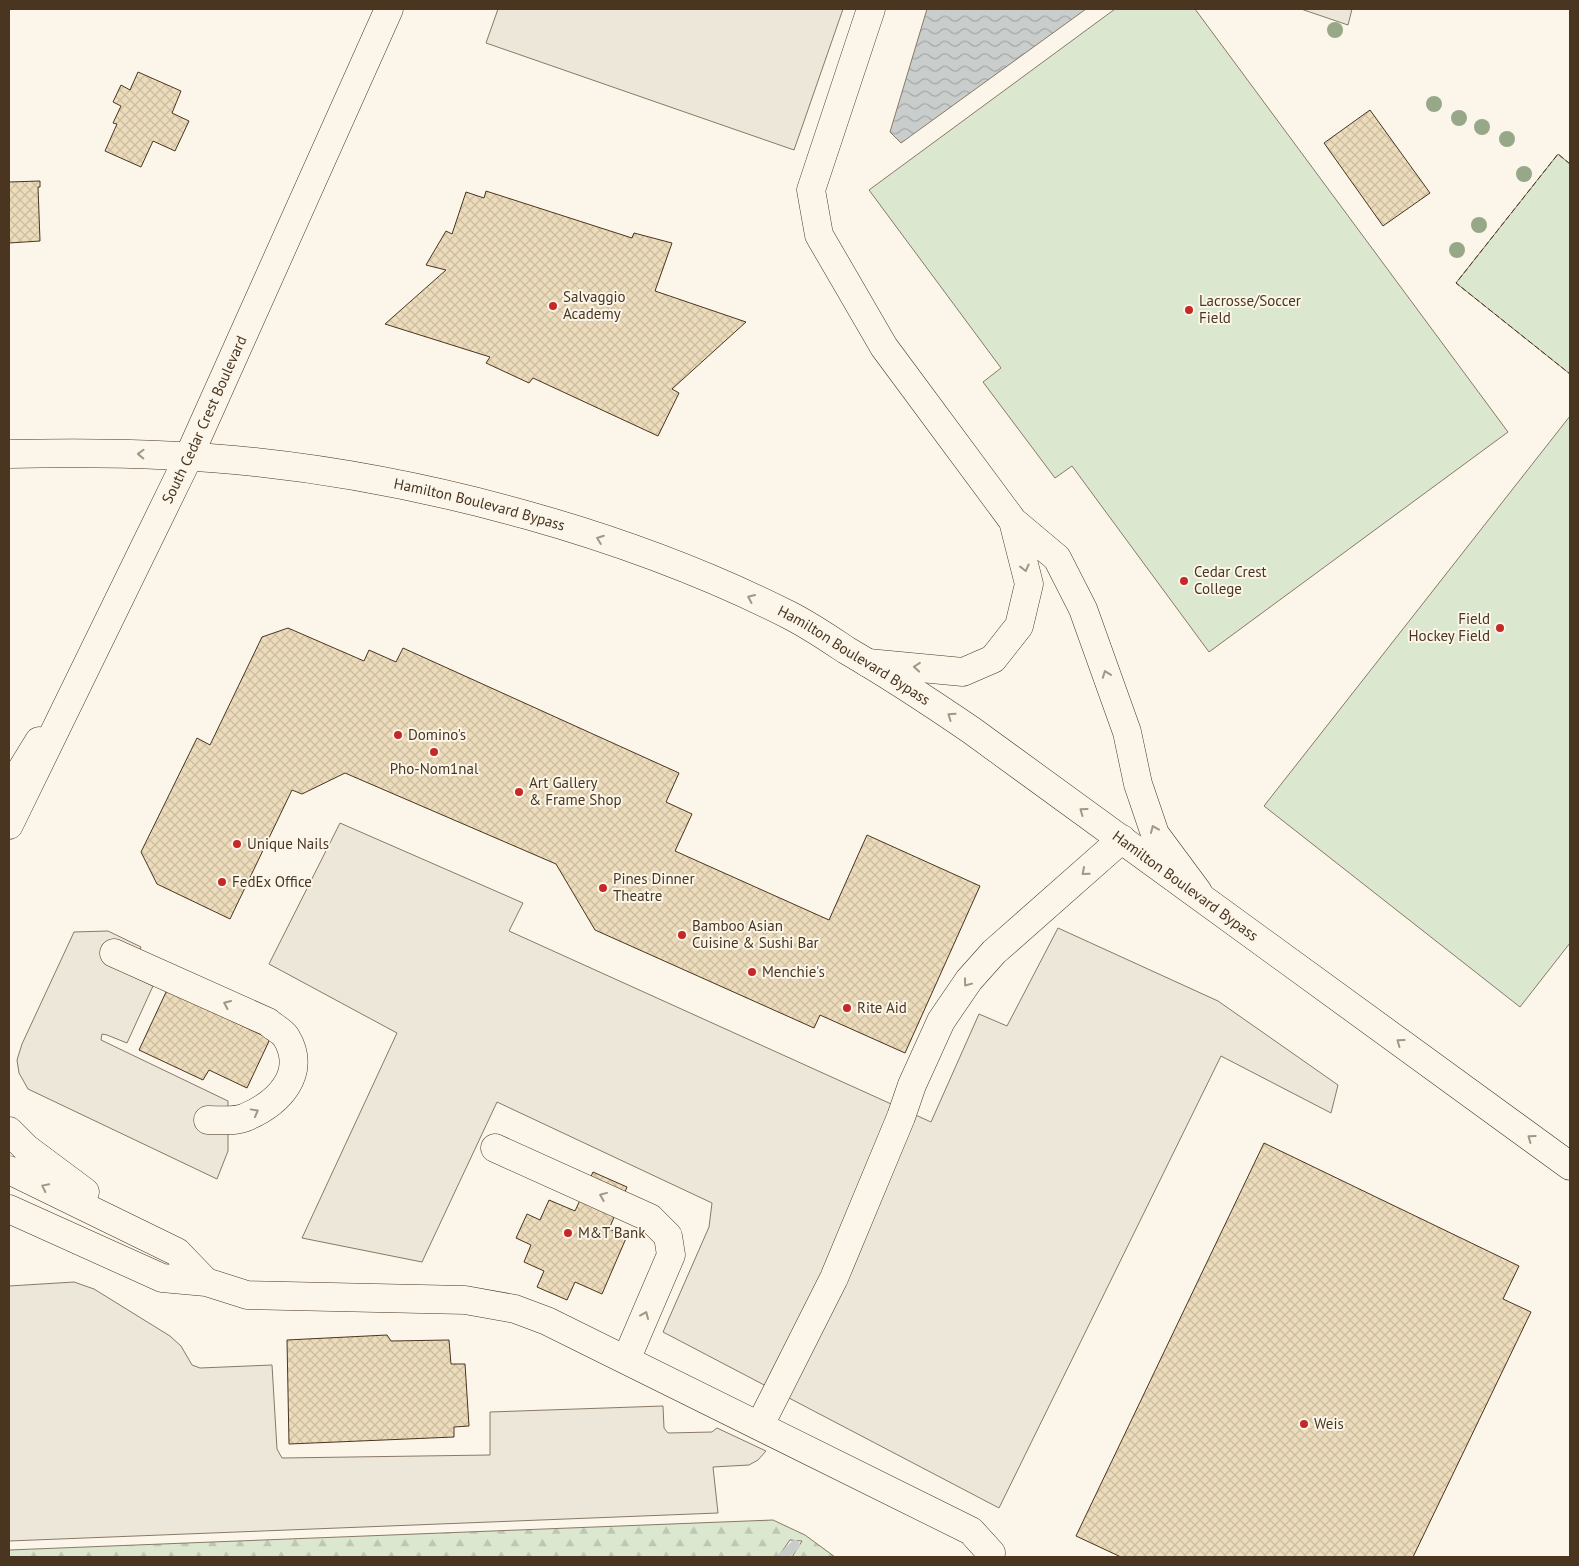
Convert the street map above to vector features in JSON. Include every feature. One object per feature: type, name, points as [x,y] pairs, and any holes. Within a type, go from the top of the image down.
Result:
[{"type":"main road","name":"South Cedar Crest Boulevard","points":[[9,825],[189,456],[389,9]]},
{"type":"main road","points":[[871,9],[811,190],[820,235],[884,347],[1013,521],[1057,558],[1083,609],[1127,732],[1138,784],[1155,834],[1202,898]]},
{"type":"main road","name":"Hamilton Boulevard Bypass","points":[[9,454],[90,452],[189,456],[256,462],[358,477],[470,500],[579,531],[686,570],[790,616],[913,690],[964,725],[1570,1166]]},
{"type":"main road","points":[[868,663],[963,672],[994,658],[1019,626],[1029,584],[1013,521]]},
{"type":"main road","points":[[9,790],[97,646]]},
{"type":"main road","points":[[760,1425],[834,1278],[901,1117],[912,1085],[941,1021],[970,980],[994,952],[1122,840]]},
{"type":"main road","points":[[114,953],[268,1022],[285,1036],[294,1056],[290,1084],[272,1103],[245,1118],[208,1120]]},
{"type":"main road","points":[[9,1131],[26,1148],[68,1180],[177,1252],[206,1282]]},
{"type":"main road","points":[[495,1148],[650,1218],[668,1236],[671,1255],[626,1360]]},
{"type":"main road","points":[[9,1170],[177,1252]]},
{"type":"main road","points":[[9,1209],[162,1278]]},
{"type":"main road","points":[[9,1227],[162,1278],[206,1282],[247,1295],[428,1297],[465,1300],[515,1309],[548,1321],[971,1531],[990,1555]]},
{"type":"green space","name":"Lacrosse/Soccer Field","points":[[1115,9],[1195,9],[1508,432],[1209,652],[1072,466],[1055,478],[983,382],[1001,368],[869,190]]},
{"type":"green space","points":[[1558,154],[1570,164],[1570,374],[1456,283]]},
{"type":"green space","name":"Field Hockey Field","points":[[1570,416],[1570,943],[1520,1007],[1264,806]]},
{"type":"green space","points":[[773,1520],[805,1535],[835,1557],[792,1557],[802,1541],[790,1540],[778,1557],[9,1557],[9,1550]]},
{"type":"shaded area","points":[[498,9],[843,9],[794,150],[486,43]]},
{"type":"shaded area","points":[[1301,9],[1352,9],[1348,25]]},
{"type":"shaded area","points":[[340,823],[523,903],[509,931],[931,1122],[979,1014],[1007,1026],[1058,928],[1218,1001],[1338,1085],[1331,1113],[1221,1056],[999,1508],[663,1332],[709,1227],[712,1203],[497,1102],[422,1262],[302,1238],[397,1033],[269,964]]},
{"type":"shaded area","points":[[108,931],[141,947],[130,975],[153,986],[127,1043],[102,1034],[101,1040],[228,1101],[228,1151],[217,1179],[28,1089],[19,1073],[17,1060],[22,1044],[74,932]]},
{"type":"shaded area","points":[[74,1282],[94,1289],[170,1336],[181,1346],[192,1365],[200,1368],[272,1365],[277,1449],[282,1458],[490,1455],[490,1412],[663,1406],[664,1428],[668,1433],[712,1432],[717,1428],[766,1451],[758,1460],[749,1465],[713,1467],[718,1513],[9,1541],[9,1286]]},
{"type":"water","points":[[927,9],[1086,9],[901,143],[890,132]]},
{"type":"building","points":[[138,72],[181,91],[172,113],[189,121],[175,151],[153,141],[141,167],[105,151],[117,124],[113,123],[121,106],[113,102],[121,85],[130,90]]},
{"type":"building","points":[[1370,110],[1430,193],[1383,226],[1324,143]]},
{"type":"building","points":[[40,181],[40,187],[38,187],[40,241],[9,243],[9,182]]},
{"type":"building","name":"Salvaggio Academy","points":[[486,191],[632,238],[634,233],[672,243],[655,291],[746,322],[672,389],[679,393],[658,436],[533,378],[529,383],[486,363],[490,357],[385,324],[446,270],[426,265],[446,231],[452,234],[466,192],[484,198]]},
{"type":"building","points":[[288,628],[364,661],[369,650],[396,662],[403,648],[679,773],[666,802],[692,814],[675,851],[829,920],[867,835],[980,886],[905,1053],[820,1015],[814,1028],[595,930],[556,864],[345,773],[302,794],[292,790],[230,919],[157,884],[141,852],[197,738],[210,745],[262,637]]},
{"type":"building","points":[[167,990],[270,1039],[247,1088],[209,1070],[203,1080],[139,1050]]},
{"type":"building","name":"Weis","points":[[1264,1143],[1519,1266],[1503,1299],[1531,1312],[1413,1557],[1121,1557],[1076,1536]]},
{"type":"building","name":"M&T Bank","points":[[593,1172],[627,1187],[609,1229],[627,1236],[602,1294],[575,1282],[567,1300],[537,1287],[544,1271],[524,1262],[531,1245],[516,1238],[527,1214],[540,1220],[549,1200],[575,1211]]},
{"type":"building","points":[[387,1335],[391,1341],[449,1340],[451,1364],[465,1364],[469,1426],[454,1427],[454,1437],[289,1444],[287,1340]]},
{"type":"waterway","points":[[783,1557],[795,1545]]},
{"type":"fence","points":[[1570,164],[1558,154],[1456,283],[1570,374]]},
{"type":"place","name":"Salvaggio Academy","points":[[553,306]]},
{"type":"place","name":"Lacrosse/Soccer Field","points":[[1189,310]]},
{"type":"place","name":"Cedar Crest College","points":[[1184,581]]},
{"type":"place","name":"Field Hockey Field","points":[[1500,628]]},
{"type":"place","name":"Domino's","points":[[398,735]]},
{"type":"place","name":"Pho-Nom1nal","points":[[434,752]]},
{"type":"place","name":"Art Gallery & Frame Shop","points":[[519,792]]},
{"type":"place","name":"Unique Nails","points":[[237,844]]},
{"type":"place","name":"FedEx Office","points":[[222,882]]},
{"type":"place","name":"Pines Dinner Theatre","points":[[603,888]]},
{"type":"place","name":"Bamboo Asian Cuisine & Sushi Bar","points":[[682,935]]},
{"type":"place","name":"Menchie's","points":[[752,972]]},
{"type":"place","name":"Rite Aid","points":[[847,1008]]},
{"type":"place","name":"M&T Bank","points":[[568,1233]]},
{"type":"place","name":"Weis","points":[[1304,1424]]}]
